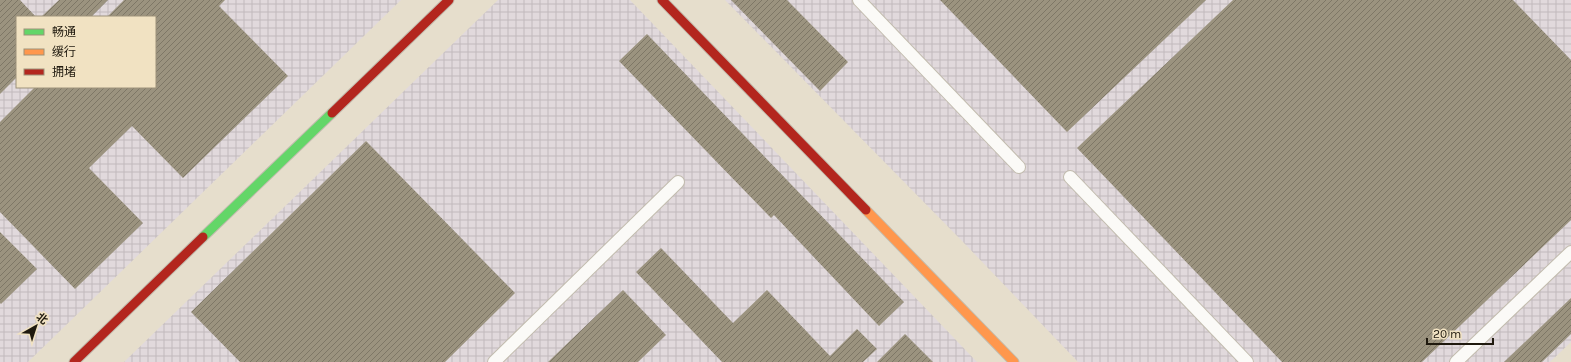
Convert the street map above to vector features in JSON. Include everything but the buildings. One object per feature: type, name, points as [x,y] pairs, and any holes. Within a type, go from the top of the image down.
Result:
[{"type":"street","points":[[74,362],[449,0]]},
{"type":"street","points":[[662,0],[1014,362]]},
{"type":"lane","points":[[859,0],[1019,167]]},
{"type":"lane","points":[[1070,177],[1247,362]]},
{"type":"lane","points":[[494,362],[678,182]]},
{"type":"lane","points":[[1456,362],[1571,252]]},
{"type":"shaded area","points":[[0,0],[401,0],[28,362],[0,362]]},
{"type":"shaded area","points":[[498,0],[630,0],[977,362],[124,362]]},
{"type":"shaded area","points":[[725,0],[1571,0],[1571,342],[1550,362],[1078,362],[964,243]]},
{"type":"traffic: fast","points":[[203,237],[332,113]]},
{"type":"traffic: slow","points":[[866,210],[1014,362]]},
{"type":"traffic: jam","points":[[332,113],[449,0]]},
{"type":"traffic: jam","points":[[662,0],[866,210]]},
{"type":"traffic: jam","points":[[74,362],[203,237]]}]
